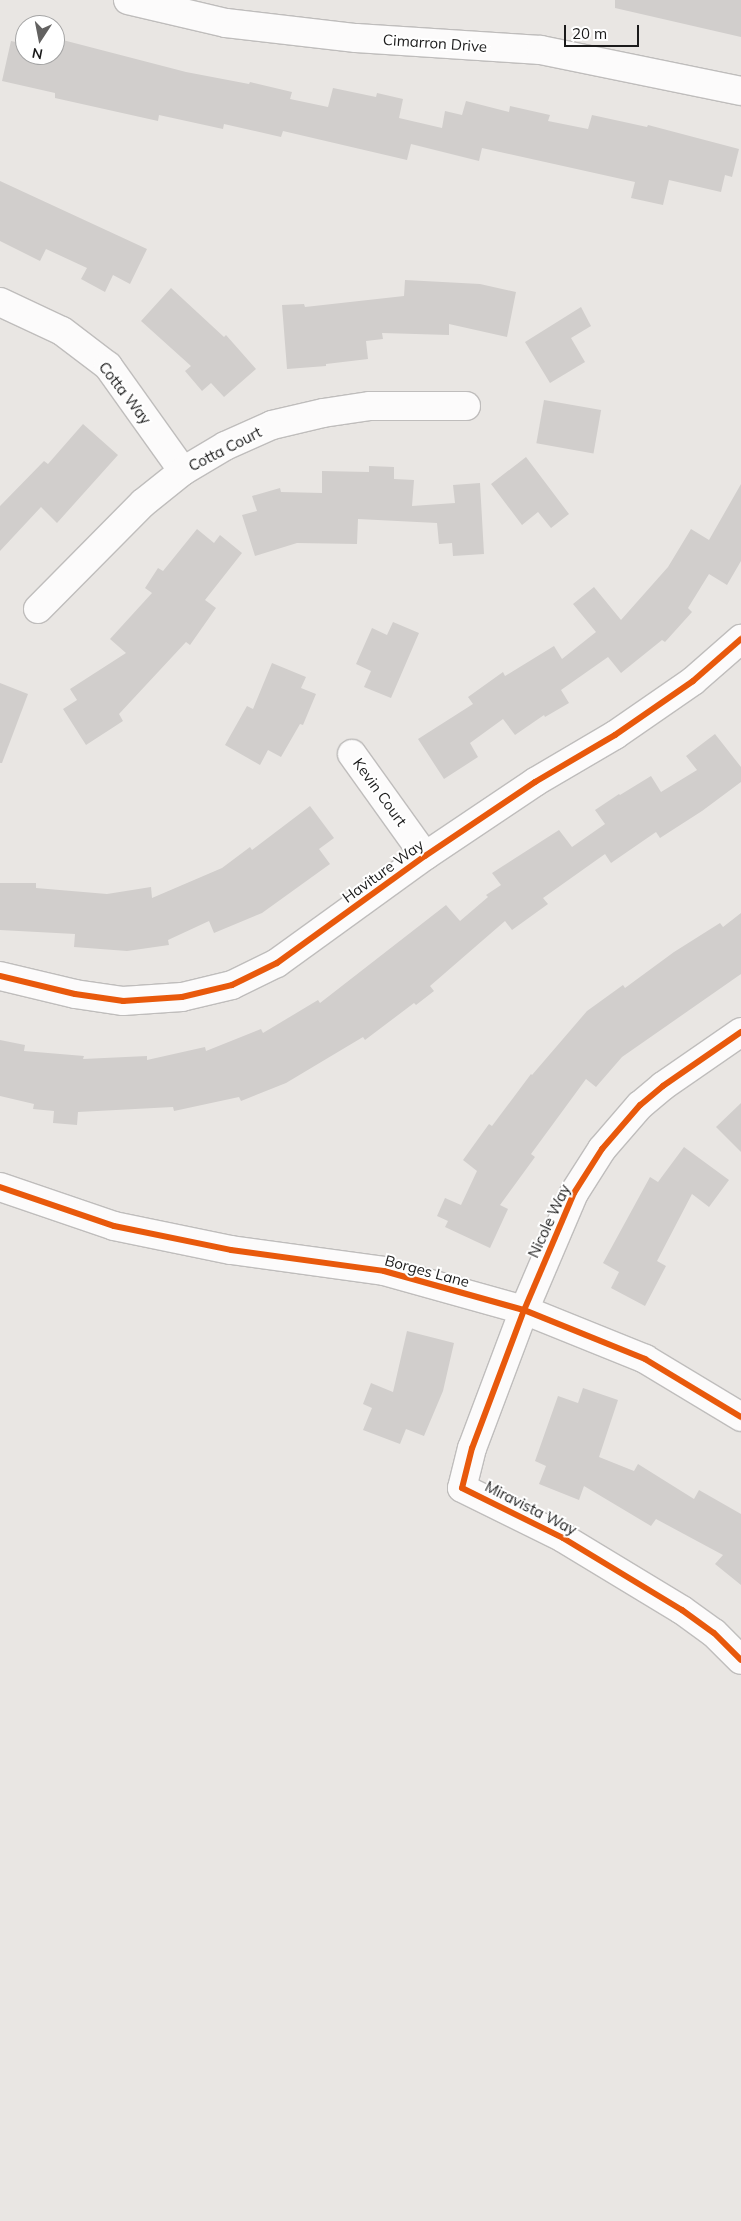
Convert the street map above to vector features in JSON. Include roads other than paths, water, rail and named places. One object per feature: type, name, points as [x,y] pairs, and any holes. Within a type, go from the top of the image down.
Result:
[{"type":"street","name":"Cimarron Drive","points":[[128,0],[226,23],[356,38],[541,50],[741,91]]},
{"type":"street","name":"Cotta Way","points":[[0,302],[62,331],[108,366],[183,471]]},
{"type":"street","name":"Cotta Court","points":[[38,609],[143,503],[183,471],[225,446],[272,425],[323,413],[370,406],[466,406]]},
{"type":"street","name":"Haviture Way","points":[[0,976],[75,994],[123,1001],[182,997],[232,985],[277,963],[425,856],[535,782],[615,735],[693,680],[741,639]]},
{"type":"street","name":"Kevin Court","points":[[352,754],[425,856]]},
{"type":"street","name":"Nicole Way","points":[[524,1310],[574,1193],[602,1149],[640,1105],[663,1086],[741,1032]]},
{"type":"street","name":"Borges Lane","points":[[0,1186],[114,1226],[231,1250],[384,1272],[524,1310],[644,1359],[741,1417]]},
{"type":"street","name":"Miravista Way","points":[[524,1310],[472,1448],[462,1488],[563,1538],[682,1610],[714,1633],[741,1660]]}]
